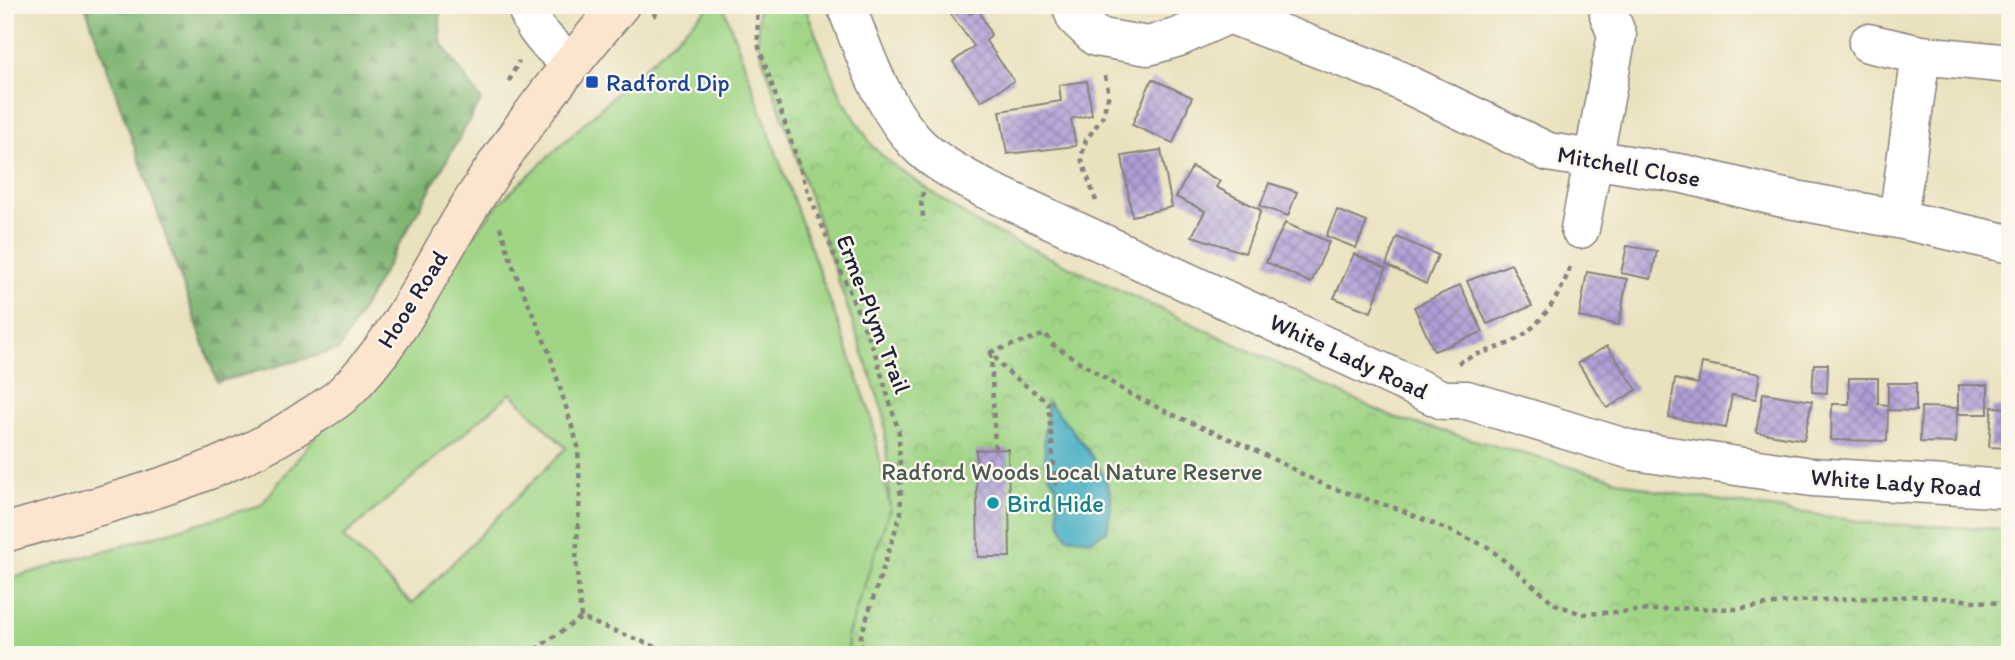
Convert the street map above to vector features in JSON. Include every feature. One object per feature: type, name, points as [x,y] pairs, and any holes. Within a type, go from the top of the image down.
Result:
[{"type":"street","points":[[527,5],[528,15],[547,43],[571,63]]},
{"type":"street","name":"Hooe Road","points":[[5,533],[189,477],[281,438],[340,397],[390,340],[500,156],[571,63],[620,5]]},
{"type":"street","name":"White Lady Road","points":[[846,5],[871,71],[891,108],[911,137],[943,165],[985,189],[1093,240],[1443,400],[1467,400],[1635,451],[1812,477],[2010,489]]},
{"type":"street","name":"Mitchell Close","points":[[1071,5],[1076,18],[1096,37],[1148,46],[1180,37],[1231,10],[1388,75],[1548,152],[1684,174],[1779,197],[1898,219],[2010,244]]},
{"type":"street","points":[[1580,229],[1617,35],[1609,15]]},
{"type":"street","points":[[1868,43],[1921,55],[2010,64]]},
{"type":"street","points":[[1898,219],[1921,55]]},
{"type":"path","name":"Erme-Plym Trail","points":[[757,5],[758,44],[809,194],[875,354],[899,433],[901,513],[860,639],[862,655]]},
{"type":"path","points":[[1093,240],[1101,224],[1090,220],[1096,202],[1081,158],[1086,140],[1102,118],[1109,94],[1102,68],[1120,42]]},
{"type":"path","points":[[484,183],[515,272],[549,352],[578,446],[580,493],[576,560],[582,618]]},
{"type":"path","points":[[1443,400],[1458,362],[1514,341],[1538,323],[1554,301],[1570,269],[1580,229]]},
{"type":"path","points":[[991,352],[1046,334],[1052,344],[1128,393],[1168,413],[1251,447],[1326,486],[1401,510],[1488,547],[1555,604],[1582,614],[1689,608],[1737,609],[1798,601],[1918,596],[2010,604]]},
{"type":"path","points":[[991,352],[1005,370],[1048,402],[1056,486]]},
{"type":"path","points":[[991,352],[995,450]]},
{"type":"path","points":[[527,655],[582,618]]},
{"type":"path","points":[[582,618],[677,655]]},
{"type":"green space","points":[[85,5],[439,5],[441,42],[481,100],[339,350],[217,382]]},
{"type":"green space","points":[[711,5],[723,5],[870,412],[890,508],[847,637],[849,655],[5,655],[5,580],[261,505],[499,203]],"holes":[[[511,393],[566,448],[412,604],[343,537]]]},
{"type":"green space","name":"Radford Woods Local Nature Reserve","points":[[758,5],[804,5],[842,98],[873,147],[893,165],[978,224],[1392,417],[1657,491],[1878,524],[2010,529],[2010,655],[849,655],[847,637],[890,508],[884,415],[758,44]]},
{"type":"water","points":[[1048,402],[1086,447],[1108,486],[1111,502],[1107,531],[1090,540],[1067,537],[1059,520],[1056,486],[1046,469],[1044,438]]},
{"type":"building","points":[[944,5],[965,5],[970,14],[979,10],[991,35],[986,41],[1014,81],[981,101],[953,62],[974,46]]},
{"type":"building","points":[[1152,79],[1192,97],[1173,143],[1132,125]]},
{"type":"building","points":[[1087,81],[1092,115],[1071,119],[1076,146],[1007,154],[1000,111],[1061,101],[1059,85]]},
{"type":"building","points":[[1161,150],[1172,207],[1132,216],[1122,156]]},
{"type":"building","points":[[1192,167],[1220,181],[1216,187],[1261,210],[1245,253],[1192,236],[1205,211],[1176,197]]},
{"type":"building","points":[[1269,183],[1297,192],[1288,216],[1260,206]]},
{"type":"building","points":[[1337,210],[1367,222],[1356,248],[1326,236]]},
{"type":"building","points":[[1285,223],[1329,242],[1311,283],[1266,262]]},
{"type":"building","points":[[1397,237],[1438,255],[1426,284],[1386,265]]},
{"type":"building","points":[[1627,246],[1657,251],[1651,279],[1621,273]]},
{"type":"building","points":[[1354,254],[1386,268],[1371,312],[1334,298]]},
{"type":"building","points":[[1511,264],[1532,306],[1487,324],[1467,281]]},
{"type":"building","points":[[1587,272],[1627,279],[1619,325],[1579,317]]},
{"type":"building","points":[[1460,285],[1483,332],[1434,351],[1414,307]]},
{"type":"building","points":[[1607,346],[1637,390],[1607,408],[1578,363]]},
{"type":"building","points":[[1702,363],[1760,374],[1756,399],[1732,395],[1726,428],[1669,417],[1675,379],[1698,384]]},
{"type":"building","points":[[1814,364],[1828,364],[1827,393],[1812,392]]},
{"type":"building","points":[[1849,378],[1878,378],[1878,404],[1888,405],[1888,383],[1916,383],[1916,411],[1888,410],[1887,441],[1831,440],[1832,404],[1849,404]]},
{"type":"building","points":[[1958,385],[1988,385],[1988,414],[1958,414]]},
{"type":"building","points":[[1763,393],[1812,401],[1804,440],[1756,432]]},
{"type":"building","points":[[1921,407],[1957,408],[1956,443],[1920,442]]},
{"type":"building","points":[[1992,407],[2010,408],[2010,448],[1989,447]]},
{"type":"building","name":"Bird Hide","points":[[1008,449],[1010,557],[978,557],[976,450]]},
{"type":"place","name":"Radford Dip","points":[[592,82]]},
{"type":"place","name":"Bird Hide","points":[[993,503]]}]
